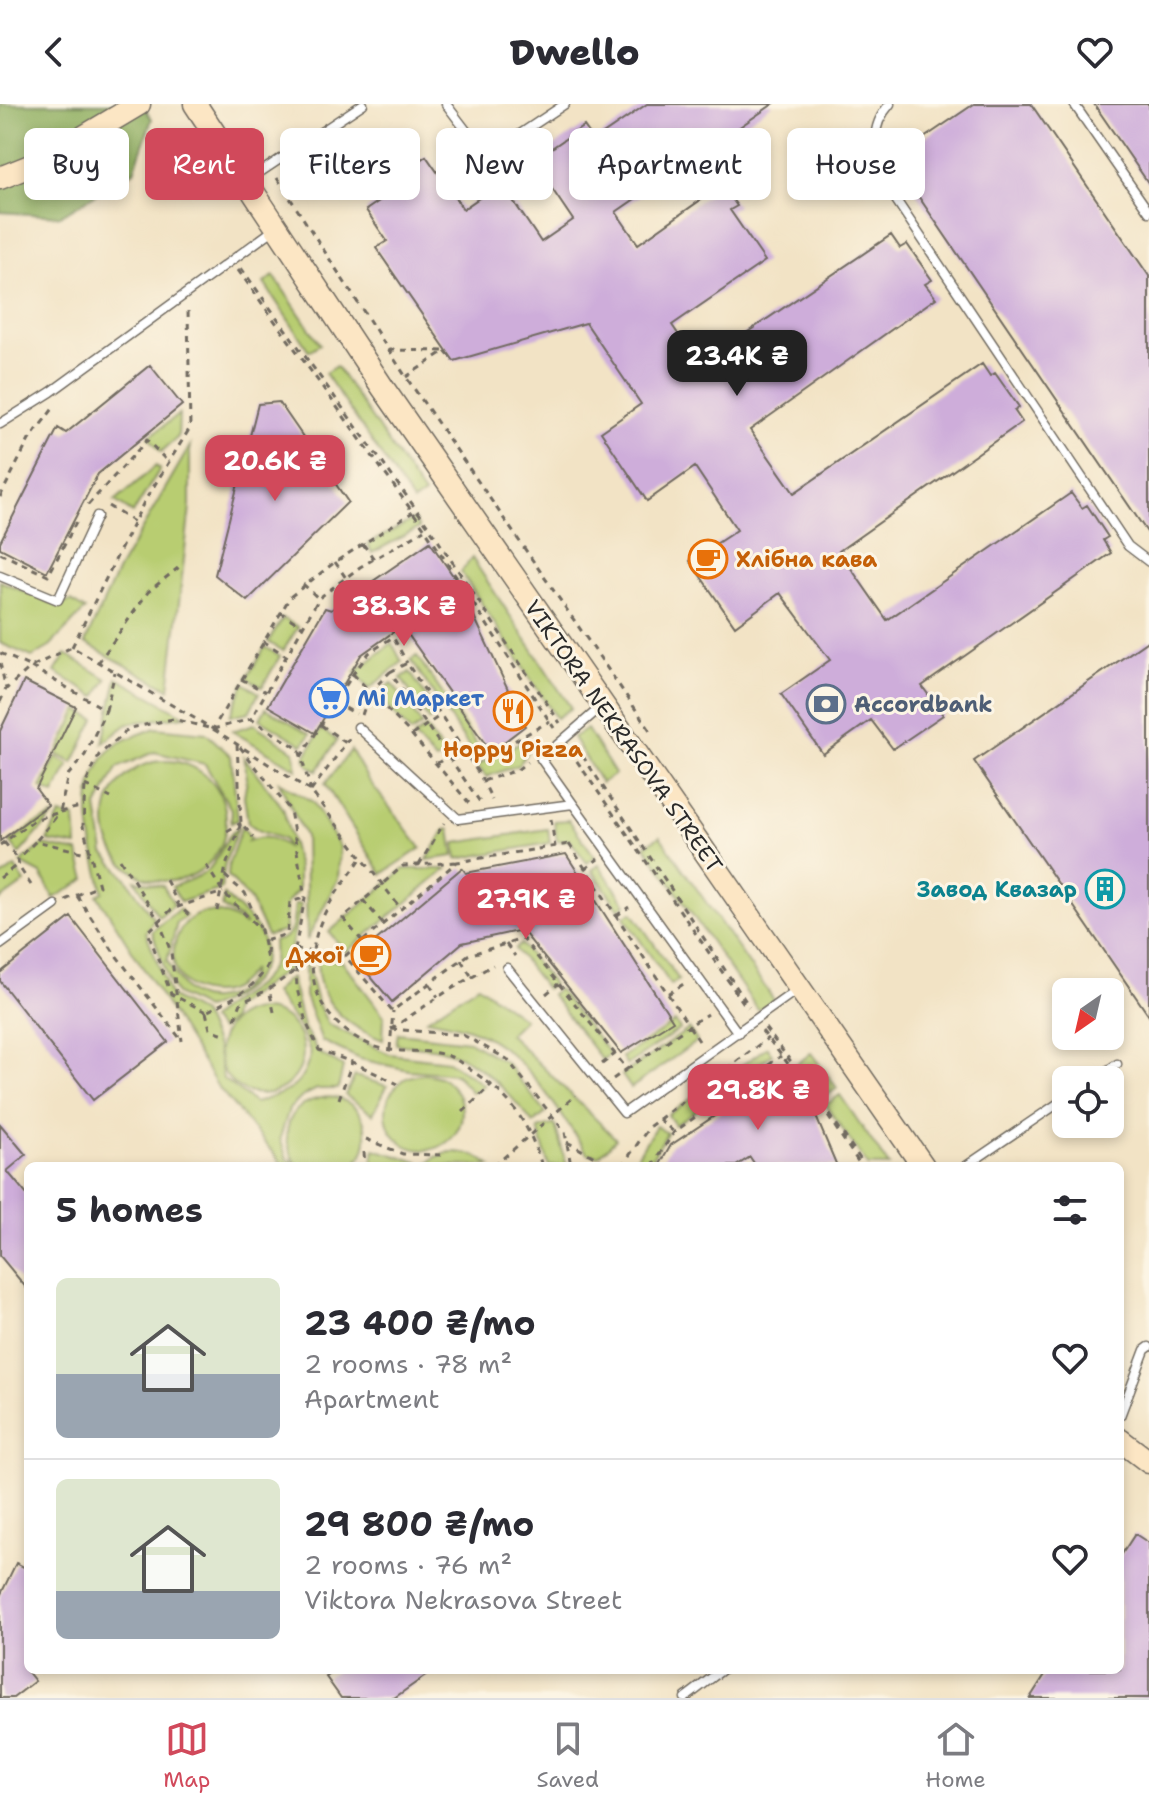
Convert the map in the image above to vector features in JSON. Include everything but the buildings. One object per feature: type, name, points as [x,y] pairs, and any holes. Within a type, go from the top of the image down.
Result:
[{"type":"main road","points":[[0,178],[45,160],[139,104]]},
{"type":"main road","name":"VIKTORA NEKRASOVA STREET","points":[[195,104],[211,128]]},
{"type":"main road","name":"VIKTORA NEKRASOVA STREET","points":[[259,200],[383,388],[920,1162]]},
{"type":"main road","points":[[1124,1443],[1149,1462]]},
{"type":"lane","points":[[264,170],[363,104]]},
{"type":"lane","points":[[446,104],[481,150],[493,152],[565,104]]},
{"type":"lane","points":[[890,104],[875,127],[876,154],[888,188],[1128,546],[1149,562]]},
{"type":"lane","points":[[1074,104],[1149,212]]},
{"type":"lane","points":[[0,424],[51,392],[277,227]]},
{"type":"lane","points":[[0,576],[58,600],[97,516]]},
{"type":"lane","points":[[603,706],[541,759],[738,1033]]},
{"type":"lane","points":[[358,727],[458,819],[573,804]]},
{"type":"lane","points":[[0,945],[55,905]]},
{"type":"lane","points":[[507,968],[624,1113],[798,989]]},
{"type":"lane","points":[[972,1162],[1052,1108]]},
{"type":"lane","points":[[1124,1405],[1145,1350],[1149,1347]]},
{"type":"lane","points":[[685,1698],[717,1674]]},
{"type":"path","points":[[270,166],[406,377],[652,733]]},
{"type":"path","points":[[232,260],[427,528],[768,1038],[860,1162]]},
{"type":"path","points":[[0,702],[6,689],[31,667],[72,647],[134,522],[190,428],[187,292]]},
{"type":"path","points":[[388,350],[445,351]]},
{"type":"path","points":[[445,351],[453,361]]},
{"type":"path","points":[[406,377],[445,351]]},
{"type":"path","points":[[0,497],[29,440],[60,400]]},
{"type":"path","points":[[108,506],[134,522]]},
{"type":"path","points":[[213,729],[290,597],[335,562],[414,512]]},
{"type":"path","points":[[55,905],[99,886],[83,826],[85,785],[99,755],[130,728],[173,719],[213,729],[251,719],[319,598],[374,559],[427,528]]},
{"type":"path","points":[[427,528],[550,721],[566,738],[757,1020],[816,1094],[860,1162]]},
{"type":"path","points":[[363,544],[374,559]]},
{"type":"path","points":[[335,562],[346,578]]},
{"type":"path","points":[[98,663],[148,592],[183,564]]},
{"type":"path","points":[[303,584],[319,598]]},
{"type":"path","points":[[280,612],[303,627]]},
{"type":"path","points":[[301,757],[369,653],[393,637],[483,781],[494,814]]},
{"type":"path","points":[[263,641],[286,656]]},
{"type":"path","points":[[72,647],[213,729],[311,791]]},
{"type":"path","points":[[0,653],[106,710]]},
{"type":"path","points":[[0,663],[6,689]]},
{"type":"path","points":[[335,702],[361,717],[370,692],[390,672],[407,663]]},
{"type":"path","points":[[0,878],[18,862],[60,812],[68,775],[85,755],[106,710],[115,672]]},
{"type":"path","points":[[390,672],[494,814]]},
{"type":"path","points":[[353,674],[412,735],[477,816]]},
{"type":"path","points":[[241,679],[266,692]]},
{"type":"path","points":[[412,735],[441,715]]},
{"type":"path","points":[[251,719],[299,749],[311,791],[401,909]]},
{"type":"path","points":[[473,765],[550,721]]},
{"type":"path","points":[[321,725],[346,743]]},
{"type":"path","points":[[311,791],[358,727]]},
{"type":"path","points":[[217,911],[241,823],[237,744]]},
{"type":"path","points":[[237,744],[290,810],[305,898],[295,949],[297,989],[306,1022],[319,1050],[398,1084]]},
{"type":"path","points":[[436,764],[462,747]]},
{"type":"path","points":[[483,781],[517,770],[528,762]]},
{"type":"path","points":[[85,785],[111,798]]},
{"type":"path","points":[[31,885],[18,862],[2,844],[34,820],[84,806]]},
{"type":"path","points":[[550,807],[555,847]]},
{"type":"path","points":[[419,865],[451,812]]},
{"type":"path","points":[[227,831],[241,823]]},
{"type":"path","points":[[241,823],[253,837]]},
{"type":"path","points":[[36,841],[90,854]]},
{"type":"path","points":[[363,942],[343,918],[403,866],[457,862],[569,844],[708,1054]]},
{"type":"path","points":[[361,858],[329,906],[317,933],[311,965],[319,1003],[347,1032],[375,1047],[450,1057],[493,1084],[518,1109],[540,1162]]},
{"type":"path","points":[[585,869],[600,858]]},
{"type":"path","points":[[77,896],[115,954],[182,1041],[171,952],[159,921],[120,859]]},
{"type":"path","points":[[345,956],[457,862]]},
{"type":"path","points":[[206,865],[223,892],[261,930]]},
{"type":"path","points":[[206,1012],[249,989],[260,979],[268,965],[261,930],[245,893],[225,876]]},
{"type":"path","points":[[166,880],[179,906],[190,916]]},
{"type":"path","points":[[206,1012],[171,994],[148,932],[172,909],[223,892]]},
{"type":"path","points":[[267,958],[268,940],[287,934],[290,902],[305,898]]},
{"type":"path","points":[[363,900],[383,924]]},
{"type":"path","points":[[616,916],[633,904]]},
{"type":"path","points":[[393,1011],[468,955],[523,939],[627,1069]]},
{"type":"path","points":[[295,949],[345,956],[393,1011],[390,1049]]},
{"type":"path","points":[[461,960],[472,977]]},
{"type":"path","points":[[391,1029],[438,997],[498,963],[507,968]]},
{"type":"path","points":[[235,1019],[241,1003],[269,989],[296,970]]},
{"type":"path","points":[[668,994],[687,981]]},
{"type":"path","points":[[430,984],[438,997]]},
{"type":"path","points":[[546,994],[559,984]]},
{"type":"path","points":[[269,989],[274,1012]]},
{"type":"path","points":[[613,1079],[718,1006]]},
{"type":"path","points":[[206,1012],[210,1029],[224,1034]]},
{"type":"path","points":[[391,1029],[463,1035],[507,1059],[565,1132],[570,1162]]},
{"type":"path","points":[[625,1162],[650,1126],[768,1038]]},
{"type":"path","points":[[602,1064],[615,1054]]},
{"type":"path","points":[[655,1162],[674,1132],[782,1055]]},
{"type":"path","points":[[339,1099],[352,1062]]},
{"type":"path","points":[[721,1073],[733,1090]]},
{"type":"path","points":[[463,1112],[493,1084]]},
{"type":"path","points":[[498,1162],[576,1095]]},
{"type":"path","points":[[659,1119],[674,1132]]},
{"type":"path","points":[[366,1139],[403,1154],[442,1155]]},
{"type":"path","points":[[567,1142],[604,1162]]},
{"type":"path","points":[[364,1152],[365,1162]]},
{"type":"green space","points":[[0,104],[142,104],[152,119],[149,128],[145,128],[145,139],[134,171],[129,174],[129,128],[24,128],[24,200],[86,200],[60,216],[0,212]]},
{"type":"green space","points":[[274,276],[320,344],[309,351],[264,283]]},
{"type":"green space","points":[[336,366],[424,495],[413,502],[325,373]]},
{"type":"green space","points":[[179,414],[178,437],[161,452],[149,437]]},
{"type":"green space","points":[[190,446],[190,507],[169,689],[85,643],[118,570]]},
{"type":"green space","points":[[156,466],[160,469],[133,513],[115,501]]},
{"type":"green space","points":[[414,519],[419,528],[372,553],[368,544]]},
{"type":"green space","points":[[472,558],[571,708],[556,718],[461,572]]},
{"type":"green space","points":[[0,581],[57,606],[71,601],[85,610],[48,648],[32,657],[0,643]]},
{"type":"green space","points":[[283,618],[298,627],[283,651],[268,642]]},
{"type":"green space","points":[[392,643],[402,662],[369,689],[355,672]]},
{"type":"green space","points":[[265,647],[280,656],[262,687],[247,678]]},
{"type":"green space","points":[[66,654],[107,679],[96,697],[55,672]]},
{"type":"green space","points":[[417,656],[482,752],[475,756],[411,660]]},
{"type":"green space","points":[[410,672],[438,715],[429,721],[401,678]]},
{"type":"green space","points":[[117,678],[185,716],[129,723],[103,743]]},
{"type":"green space","points":[[244,683],[259,693],[249,712],[230,716]]},
{"type":"green space","points":[[392,683],[422,725],[411,733],[376,695]]},
{"type":"green space","points":[[266,708],[310,734],[303,745],[260,719]]},
{"type":"green space","points":[[78,710],[95,719],[73,763],[57,754]]},
{"type":"green space","points":[[254,724],[294,751],[297,769],[232,731]]},
{"type":"green space","points":[[155,728],[206,733],[231,756],[238,820],[231,823],[232,811],[205,764],[154,752],[117,768],[97,807],[104,853],[126,878],[154,919],[146,932],[170,996],[202,1014],[217,1048],[223,1079],[255,1103],[292,1087],[303,1075],[311,1053],[300,1028],[274,993],[291,978],[303,1026],[318,1052],[343,1067],[338,1089],[317,1089],[303,1096],[289,1109],[280,1138],[287,1159],[292,1162],[281,1162],[218,1087],[97,895],[103,892],[89,818],[92,782],[110,750]]},
{"type":"green space","points":[[426,728],[445,756],[436,761],[414,737]]},
{"type":"green space","points":[[321,729],[337,740],[317,771],[308,765],[305,757]]},
{"type":"green space","points":[[587,729],[615,774],[601,783],[573,737]]},
{"type":"green space","points":[[524,740],[528,750],[519,765],[486,777],[477,765]]},
{"type":"green space","points":[[351,750],[367,778],[421,848],[382,874],[325,784]]},
{"type":"green space","points":[[56,757],[69,765],[54,794],[41,788]]},
{"type":"green space","points":[[244,757],[283,808],[298,868],[298,890],[286,904],[285,931],[267,936],[250,900],[228,876],[229,863],[242,826],[250,837],[248,841],[270,838],[288,848],[283,839],[248,823]]},
{"type":"green space","points":[[166,761],[189,766],[208,779],[221,798],[226,821],[221,844],[208,863],[189,876],[166,881],[143,876],[124,863],[111,844],[106,821],[111,798],[124,779],[143,766]]},
{"type":"green space","points":[[279,782],[313,802],[340,847],[338,879],[307,940],[305,836]]},
{"type":"green space","points":[[60,815],[75,818],[77,846],[47,841]]},
{"type":"green space","points":[[53,816],[19,854],[10,842],[35,824]]},
{"type":"green space","points":[[569,820],[595,857],[587,863],[570,840],[557,841],[554,821]]},
{"type":"green space","points":[[238,827],[225,862],[221,889],[181,902],[172,887],[208,870]]},
{"type":"green space","points":[[450,829],[454,856],[427,860],[445,830]]},
{"type":"green space","points":[[548,829],[550,843],[457,859],[455,843]]},
{"type":"green space","points":[[660,836],[774,1000],[758,1010],[645,846]]},
{"type":"green space","points":[[43,845],[78,852],[86,879],[54,898],[41,874],[20,863]]},
{"type":"green space","points":[[599,865],[626,904],[619,909],[592,870]]},
{"type":"green space","points":[[15,867],[25,882],[0,900],[0,878]]},
{"type":"green space","points":[[404,869],[447,869],[346,952],[329,932]]},
{"type":"green space","points":[[135,880],[163,886],[174,904],[159,917]]},
{"type":"green space","points":[[224,895],[256,927],[264,947],[264,960],[252,982],[242,991],[205,1009],[176,994],[152,931],[179,909],[186,916],[177,923],[167,961],[180,983],[190,993],[208,999],[237,992],[249,978],[252,969],[235,987],[212,993],[190,987],[178,974],[174,957],[176,938],[186,923],[201,913],[222,913],[246,926],[222,907]]},
{"type":"green space","points":[[295,904],[301,904],[291,947],[292,966],[233,1008],[231,1020],[220,1030],[210,1020],[254,987],[269,971],[273,961],[273,941],[289,933]]},
{"type":"green space","points":[[632,912],[679,980],[671,985],[624,917]]},
{"type":"green space","points":[[521,944],[553,984],[546,989],[515,949]]},
{"type":"green space","points":[[305,957],[317,1002],[328,1024],[389,1054],[448,1061],[484,1085],[472,1093],[456,1074],[408,1070],[360,1059],[322,1041],[305,996]]},
{"type":"green space","points":[[318,957],[343,962],[384,1016],[383,1040],[357,1027],[335,1009],[321,986]]},
{"type":"green space","points":[[478,985],[524,1019],[509,1034],[616,1139],[599,1156],[587,1153],[537,1081],[506,1050],[469,1029],[427,1019]]},
{"type":"green space","points":[[558,989],[610,1054],[602,1060],[551,994]]},
{"type":"green space","points":[[261,1010],[277,1013],[296,1029],[303,1052],[300,1068],[284,1087],[261,1094],[245,1091],[226,1075],[219,1052],[222,1036],[238,1017]]},
{"type":"green space","points":[[675,1022],[680,1029],[627,1065],[622,1057]]},
{"type":"green space","points":[[689,1029],[697,1041],[631,1088],[622,1075]]},
{"type":"green space","points":[[398,1033],[469,1041],[506,1063],[546,1113],[533,1123],[505,1091],[472,1063],[440,1049],[396,1044]]},
{"type":"green space","points":[[767,1047],[772,1054],[736,1082],[730,1074]]},
{"type":"green space","points":[[811,1053],[837,1088],[822,1099],[796,1065]]},
{"type":"green space","points":[[417,1074],[431,1074],[445,1080],[456,1091],[462,1112],[460,1127],[451,1139],[439,1148],[417,1150],[403,1144],[392,1133],[386,1119],[386,1105],[392,1091],[403,1080]]},
{"type":"green space","points":[[355,1076],[387,1086],[373,1114],[345,1095]]},
{"type":"green space","points":[[720,1078],[727,1089],[675,1125],[668,1115]]},
{"type":"green space","points":[[840,1095],[886,1162],[865,1162],[826,1105]]},
{"type":"green space","points":[[330,1098],[346,1102],[359,1113],[366,1132],[364,1150],[356,1162],[296,1162],[288,1142],[289,1123],[298,1109],[313,1100]]},
{"type":"green space","points":[[555,1124],[566,1162],[548,1162],[538,1129]]},
{"type":"green space","points":[[656,1126],[667,1133],[649,1162],[634,1162]]},
{"type":"green space","points":[[374,1149],[418,1162],[372,1162]]},
{"type":"green space","points":[[450,1152],[462,1153],[486,1162],[429,1162]]},
{"type":"place","name":"Хлібна кава","points":[[708,559]]},
{"type":"place","name":"Мі Маркет","points":[[329,698]]},
{"type":"place","name":"Accordbank","points":[[826,704]]},
{"type":"place","name":"Hoppy Pizza","points":[[513,711]]},
{"type":"place","name":"Завод Квазар","points":[[1105,889]]},
{"type":"place","name":"Джої","points":[[371,955]]}]
